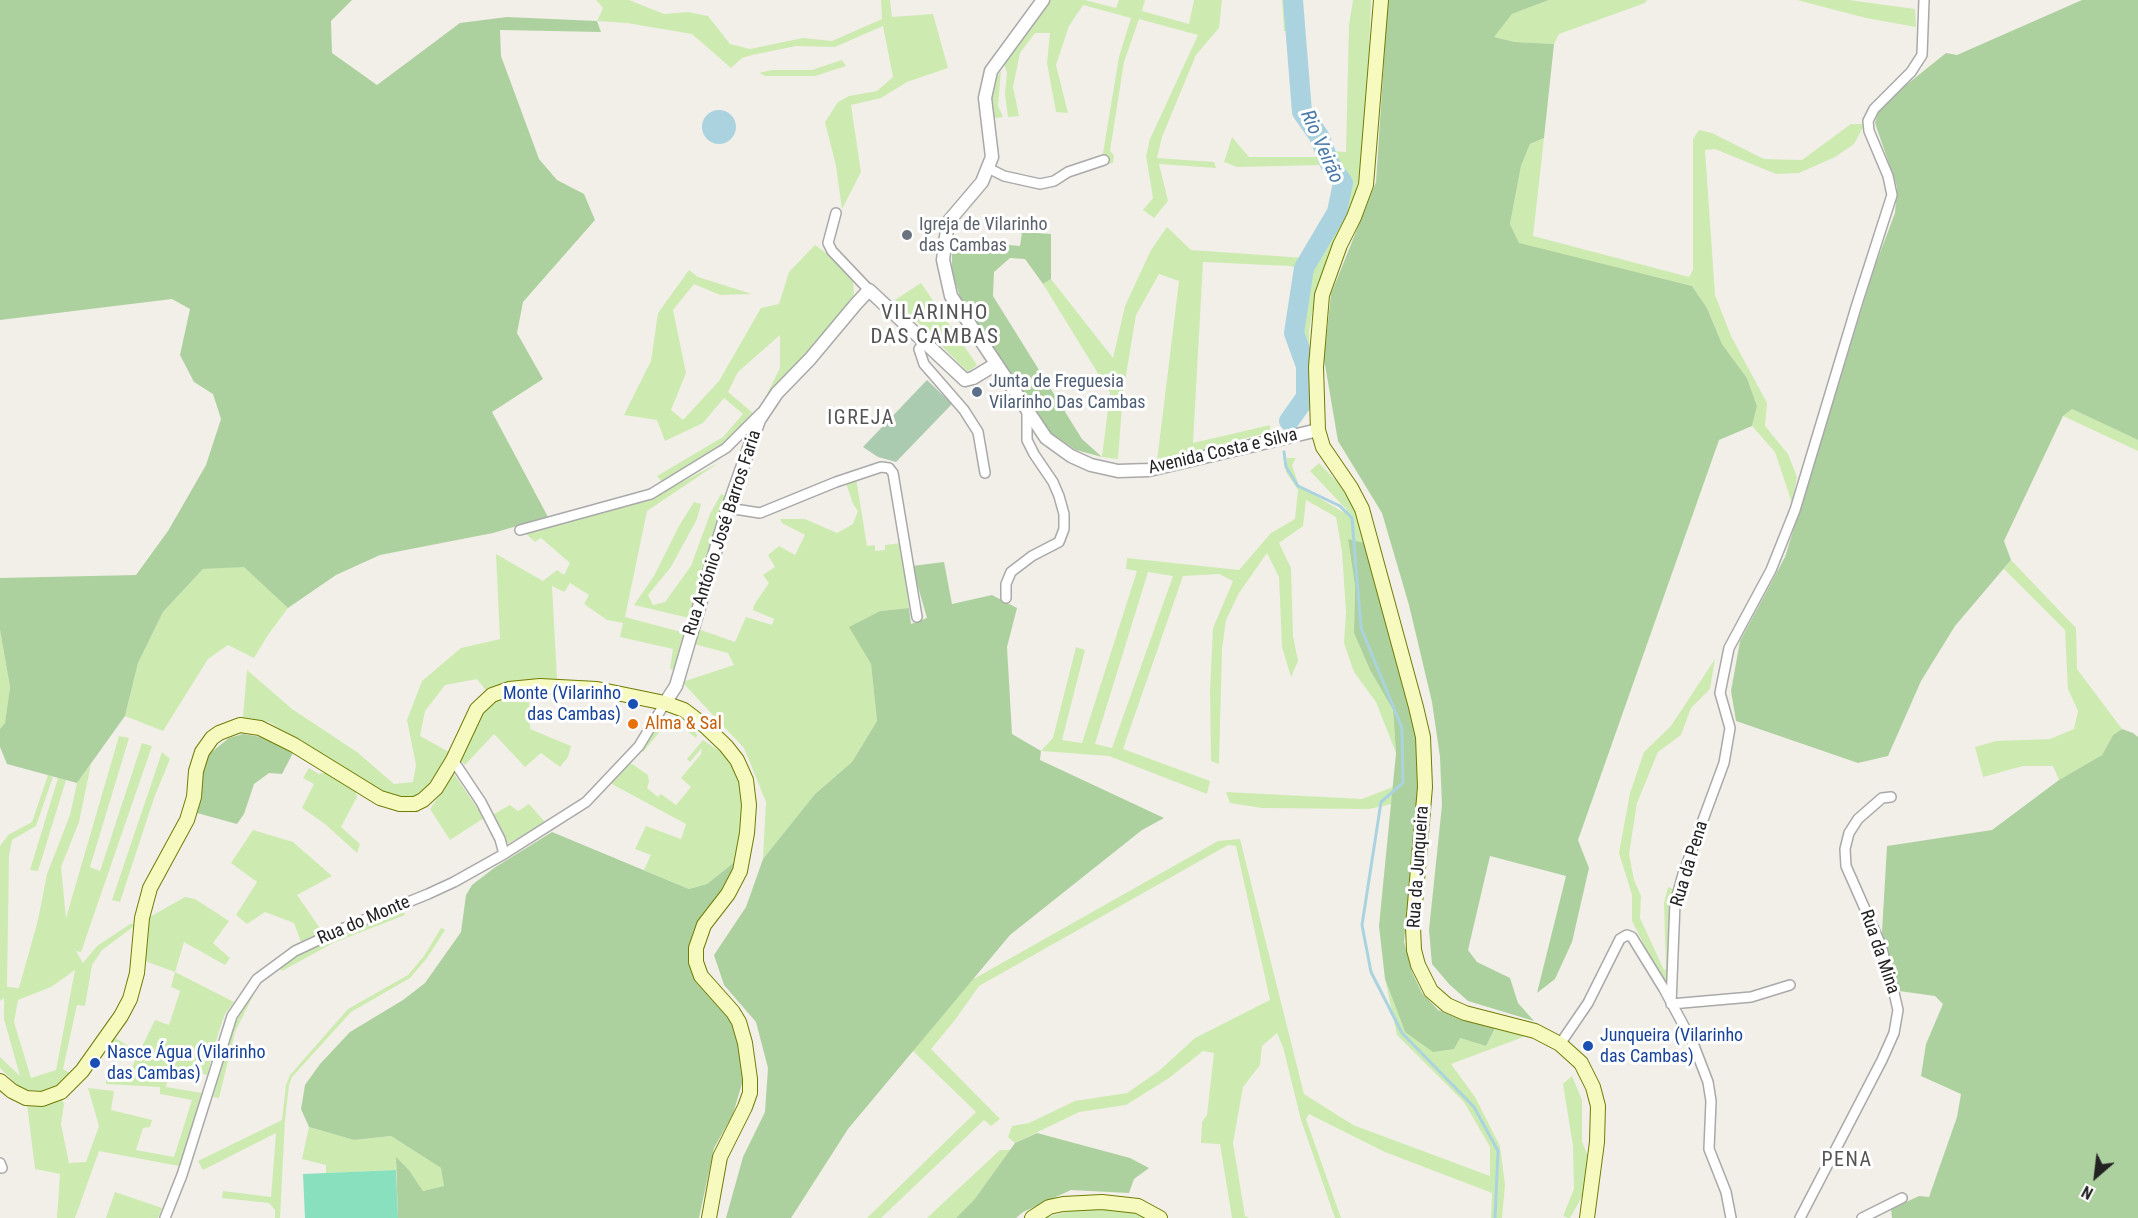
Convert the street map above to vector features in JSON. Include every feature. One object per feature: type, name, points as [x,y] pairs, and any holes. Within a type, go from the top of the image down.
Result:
[{"type":"main road","points":[[1318,430],[1316,368],[1322,295],[1340,245],[1366,185],[1381,0]]},
{"type":"main road","name":"Rua da Junqueira","points":[[1318,430],[1323,447],[1351,488],[1362,509],[1423,737],[1425,787],[1413,927],[1414,950],[1422,977],[1438,998],[1456,1010],[1535,1031],[1560,1044],[1581,1063],[1593,1087],[1598,1106],[1597,1142],[1587,1218]]},
{"type":"main road","points":[[0,1081],[12,1091],[26,1098],[42,1099],[61,1092],[82,1071],[121,1016],[130,999],[137,973],[142,918],[150,888],[188,820],[194,797],[196,771],[202,752],[219,733],[240,725],[260,728],[294,745],[380,798],[400,804],[415,804],[429,795],[440,782],[477,710],[486,699],[498,692],[540,686],[583,687],[665,703],[684,710],[726,746],[742,770],[748,793],[747,833],[740,871],[728,894],[704,925],[696,948],[696,962],[701,976],[739,1022],[749,1063],[750,1078],[750,1093],[745,1107],[720,1157],[709,1218]]},
{"type":"main road","points":[[1032,1218],[1039,1212],[1063,1204],[1102,1202],[1138,1206],[1160,1218]]},
{"type":"street","points":[[1043,0],[991,72],[985,98],[993,157],[988,168],[1004,176],[1040,184],[1054,181],[1068,172],[1104,160]]},
{"type":"street","name":"Rua da Pena","points":[[1671,1004],[1675,903],[1683,874],[1724,763],[1730,728],[1720,693],[1729,648],[1771,570],[1795,510],[1892,195],[1888,176],[1869,131],[1868,121],[1874,109],[1911,72],[1922,54],[1924,0]]},
{"type":"street","name":"Avenida Costa e Silva","points":[[988,168],[982,182],[948,222],[943,260],[951,296],[1046,438],[1071,456],[1091,465],[1118,471],[1149,471],[1318,430]]},
{"type":"street","points":[[836,213],[828,243],[832,251],[924,342],[965,380],[973,378],[996,364]]},
{"type":"street","name":"Rua António José Barros Faria","points":[[665,703],[675,686],[728,508],[759,420],[767,407],[869,290]]},
{"type":"street","points":[[924,342],[919,349],[924,364],[964,410],[978,432],[985,473]]},
{"type":"street","points":[[520,530],[651,494],[726,448],[767,407]]},
{"type":"street","points":[[1006,598],[1006,584],[1011,572],[1032,556],[1059,542],[1064,529],[1064,514],[1059,496],[1028,440],[1028,411]]},
{"type":"street","points":[[728,508],[760,513],[836,482],[881,467],[889,468],[893,473],[917,617]]},
{"type":"street","name":"Rua do Monte","points":[[165,1218],[182,1175],[232,1016],[257,979],[295,951],[344,928],[428,894],[504,854],[586,802],[639,746],[665,703]]},
{"type":"street","points":[[453,760],[481,802],[500,838],[504,854]]},
{"type":"street","name":"Rua da Mina","points":[[1800,1218],[1882,1060],[1894,1033],[1899,1010],[1880,943],[1846,866],[1845,849],[1849,833],[1858,819],[1882,798],[1891,797]]},
{"type":"street","points":[[1560,1044],[1588,1003],[1620,939],[1627,935],[1632,937],[1693,1043],[1708,1082],[1711,1101],[1710,1149],[1726,1192],[1731,1218]]},
{"type":"street","points":[[1671,1004],[1751,997],[1790,984]]},
{"type":"street","points":[[1862,1218],[1902,1198]]},
{"type":"green space","points":[[0,0],[352,0],[331,21],[332,53],[377,85],[460,23],[507,17],[597,21],[601,32],[500,30],[501,56],[539,159],[557,180],[584,194],[595,220],[523,302],[517,333],[543,379],[492,412],[548,517],[493,533],[380,555],[336,575],[288,608],[244,567],[203,569],[163,612],[138,663],[125,716],[77,783],[7,764],[0,747],[0,729],[5,723],[10,687],[0,630],[0,578],[136,575],[168,531],[206,465],[221,419],[213,394],[194,382],[180,355],[190,309],[172,299],[0,320]]},
{"type":"green space","points":[[596,0],[629,0],[664,14],[688,12],[708,16],[730,44],[750,49],[803,38],[832,41],[882,19],[881,0],[890,0],[892,17],[933,14],[948,68],[907,82],[881,98],[851,105],[861,172],[842,209],[836,166],[825,122],[838,102],[849,96],[877,91],[893,77],[883,26],[835,47],[796,46],[742,58],[731,68],[692,34],[627,23],[597,21],[603,8]]},
{"type":"green space","points":[[1050,0],[1085,0],[1116,8],[1119,0],[1145,0],[1142,11],[1189,24],[1194,0],[1222,0],[1219,28],[1196,55],[1162,137],[1157,158],[1214,162],[1216,168],[1159,164],[1168,201],[1154,218],[1143,210],[1153,198],[1146,156],[1150,139],[1198,35],[1139,19],[1124,62],[1110,151],[1114,155],[1113,163],[1101,165],[1119,57],[1131,18],[1083,5],[1069,26],[1056,65],[1068,113],[1056,112],[1047,63],[1050,33],[1035,33],[1020,53],[1013,87],[1019,116],[1008,117],[1005,94],[1007,73],[1004,64]]},
{"type":"green space","points":[[1282,0],[1295,0],[1295,32],[1284,31]]},
{"type":"green space","points":[[1353,0],[1371,0],[1368,76],[1359,178],[1354,200],[1317,285],[1309,331],[1310,398],[1308,411],[1300,422],[1285,428],[1281,425],[1282,420],[1294,408],[1300,393],[1298,353],[1288,334],[1299,269],[1290,266],[1203,262],[1193,443],[1270,425],[1270,432],[1157,461],[1179,281],[1159,274],[1136,315],[1123,393],[1118,459],[1102,457],[1110,393],[1043,284],[1051,279],[1113,358],[1125,306],[1151,250],[1167,227],[1191,250],[1305,258],[1325,222],[1335,197],[1335,176],[1324,165],[1237,167],[1224,162],[1232,137],[1249,157],[1321,157],[1314,132],[1294,103],[1291,42],[1303,42],[1308,102],[1324,130],[1332,151],[1346,152],[1349,25]]},
{"type":"green space","points":[[1388,0],[1549,0],[1512,14],[1494,37],[1515,42],[1554,44],[1544,138],[1530,144],[1521,166],[1510,224],[1519,243],[1692,286],[1707,308],[1722,344],[1747,378],[1757,406],[1752,426],[1719,440],[1578,840],[1589,868],[1572,942],[1555,979],[1537,993],[1566,876],[1490,856],[1468,950],[1477,962],[1510,978],[1518,1003],[1534,1021],[1468,1001],[1432,964],[1429,930],[1442,805],[1440,757],[1432,702],[1409,605],[1382,513],[1338,441],[1324,359],[1331,294],[1376,182]]},
{"type":"green space","points":[[1549,0],[1647,0],[1645,3],[1559,34],[1554,44],[1515,42],[1493,37],[1512,14]]},
{"type":"green space","points":[[1797,0],[1849,0],[1915,9],[1916,27],[1866,18]]},
{"type":"green space","points":[[2082,0],[2138,0],[2138,440],[2072,409],[2063,416],[2004,541],[2011,560],[1955,626],[1921,681],[1888,756],[1858,763],[1736,721],[1731,691],[1740,641],[1785,557],[1875,266],[1895,213],[1897,187],[1875,123],[1880,106],[1946,53],[1957,55]]},
{"type":"green space","points":[[842,60],[846,66],[815,76],[765,76],[759,73],[772,70],[812,70]]},
{"type":"green space","points":[[1001,71],[998,106],[1003,117],[996,118],[993,116],[991,100],[996,78]]},
{"type":"green space","points":[[1851,124],[1865,124],[1854,144],[1835,157],[1799,173],[1776,174],[1715,149],[1705,150],[1715,295],[1731,336],[1767,403],[1765,426],[1788,454],[1797,477],[1792,503],[1775,452],[1752,426],[1757,406],[1747,378],[1722,344],[1707,308],[1692,286],[1519,244],[1510,224],[1521,166],[1530,144],[1544,138],[1533,236],[1689,277],[1693,270],[1693,139],[1699,130],[1712,133],[1764,159],[1802,160]]},
{"type":"green space","points":[[1022,232],[1051,234],[1051,279],[1043,284],[1025,259],[1010,258],[994,272],[993,296],[1082,439],[1102,457],[1076,450],[1049,432],[962,303],[952,272],[952,240],[1020,246]]},
{"type":"green space","points":[[815,245],[829,255],[853,279],[854,295],[835,321],[765,398],[780,368],[780,335],[738,372],[728,392],[753,413],[726,442],[663,483],[657,476],[723,437],[743,414],[724,398],[703,423],[665,441],[657,420],[624,415],[651,361],[658,313],[689,270],[698,277],[752,294],[720,295],[694,284],[673,310],[686,373],[671,410],[683,420],[719,381],[761,308],[779,304],[789,272]]},
{"type":"green space","points":[[921,283],[977,365],[968,372],[895,300]]},
{"type":"green space","points":[[927,380],[952,404],[896,462],[878,457],[863,447]]},
{"type":"green space","points":[[2072,409],[2138,440],[2138,451],[2063,416]]},
{"type":"green space","points":[[1287,458],[1296,458],[1292,465],[1299,486],[1343,512],[1347,510],[1310,471],[1319,463],[1338,483],[1359,512],[1365,543],[1348,539],[1355,586],[1354,633],[1370,670],[1393,710],[1396,753],[1376,702],[1354,672],[1344,643],[1346,612],[1342,552],[1336,517],[1306,500],[1303,526],[1279,543],[1291,568],[1293,636],[1298,661],[1291,677],[1282,647],[1279,577],[1267,553],[1239,593],[1226,620],[1222,649],[1219,764],[1211,761],[1210,691],[1213,628],[1233,581],[1219,574],[1183,576],[1123,749],[1210,781],[1207,794],[1109,756],[1041,751],[1053,738],[1076,647],[1085,650],[1062,740],[1082,743],[1137,571],[1126,569],[1127,558],[1239,570],[1271,533],[1295,519],[1298,490],[1286,472]],"holes":[[[1148,572],[1173,576],[1112,748],[1095,744]]]},
{"type":"green space","points":[[720,462],[647,511],[625,617],[685,633],[675,670],[670,669],[673,649],[620,637],[623,623],[607,620],[584,604],[589,595],[570,583],[564,592],[552,586],[557,679],[508,683],[487,692],[477,679],[445,685],[425,711],[420,736],[449,752],[433,784],[415,797],[397,799],[379,791],[269,722],[243,717],[247,670],[292,709],[357,752],[394,784],[413,782],[416,765],[407,720],[422,681],[461,648],[500,639],[496,554],[543,581],[557,570],[564,575],[570,563],[541,538],[535,542],[525,533],[651,498]]},
{"type":"green space","points":[[856,478],[867,546],[875,545],[875,551],[885,550],[885,545],[901,543],[909,608],[880,611],[850,627],[871,664],[877,721],[852,762],[815,794],[763,859],[766,802],[744,748],[682,682],[734,665],[728,653],[694,644],[698,629],[735,642],[746,617],[772,625],[774,619],[753,610],[769,583],[763,575],[775,567],[768,555],[779,546],[795,555],[805,535],[782,523],[780,519],[805,519],[837,533],[853,524],[858,511],[853,504],[846,483]]},
{"type":"green space","points":[[721,494],[728,497],[689,618],[634,605],[654,576],[694,502],[701,504],[697,519],[671,567],[648,595],[653,605],[665,602],[691,566],[710,514]]},
{"type":"green space","points":[[1348,539],[1365,543],[1415,720],[1419,769],[1419,811],[1404,942],[1412,972],[1422,993],[1438,1010],[1465,1021],[1495,1028],[1486,1046],[1460,1038],[1454,1049],[1433,1052],[1405,1032],[1385,979],[1379,926],[1396,753],[1393,710],[1370,670],[1354,633],[1355,586]]},
{"type":"green space","points":[[2011,560],[2076,628],[2077,669],[2122,729],[2113,735],[2102,755],[2059,780],[2053,766],[2023,766],[1983,777],[1975,747],[1996,741],[2050,739],[2074,729],[2078,711],[2068,689],[2065,630],[2004,569]]},
{"type":"green space","points":[[944,562],[952,604],[992,595],[1017,608],[1007,647],[1012,734],[1041,751],[1040,760],[1164,818],[1142,830],[1010,935],[848,1129],[791,1218],[726,1218],[743,1157],[765,1112],[768,1068],[756,1022],[724,985],[714,955],[746,907],[763,859],[815,794],[852,762],[877,721],[871,664],[849,627],[880,611],[909,608],[911,624],[927,618],[912,566]]},
{"type":"green space","points":[[244,566],[288,608],[254,658],[228,645],[208,659],[163,731],[125,716],[138,663],[163,612],[203,569]]},
{"type":"green space","points":[[0,630],[10,687],[5,724],[0,729]]},
{"type":"green space","points":[[1715,659],[1710,689],[1691,708],[1681,735],[1658,752],[1637,803],[1629,854],[1634,880],[1641,896],[1640,918],[1664,970],[1666,969],[1664,903],[1668,887],[1675,890],[1670,923],[1669,979],[1665,981],[1661,978],[1632,921],[1632,895],[1619,853],[1630,793],[1644,752],[1671,726]]},
{"type":"green space","points":[[529,694],[530,729],[571,746],[568,757],[560,767],[541,753],[525,767],[494,734],[465,765],[459,758],[486,706],[506,695]]},
{"type":"green space","points":[[670,720],[681,721],[694,730],[696,738],[683,728],[670,725],[662,729],[643,752],[640,749],[659,727]]},
{"type":"green space","points":[[2122,729],[2138,737],[2138,1218],[1892,1218],[1891,1209],[1919,1196],[1929,1197],[1957,1117],[1961,1094],[1921,1076],[1926,1044],[1943,1004],[1935,996],[1899,991],[1882,932],[1887,846],[1992,830],[2059,780],[2102,755],[2113,735]]},
{"type":"green space","points":[[243,734],[273,739],[294,751],[282,774],[269,773],[254,784],[244,814],[237,824],[197,813],[201,800],[202,775],[209,754],[229,738]]},
{"type":"green space","points":[[119,736],[129,738],[90,867],[100,871],[142,743],[152,746],[81,952],[76,951],[83,963],[97,946],[130,924],[137,924],[102,950],[92,965],[85,1006],[77,1005],[63,1069],[70,1073],[63,1082],[53,1087],[41,1091],[28,1090],[18,1086],[0,1068],[0,1057],[20,1076],[4,1019],[4,998],[0,1001],[0,846],[8,835],[32,822],[48,775],[53,777],[36,826],[12,840],[9,856],[7,987],[19,988],[38,920],[47,874],[70,815],[77,783],[91,764],[79,822],[61,867],[66,918]],"holes":[[[75,970],[56,1070],[31,1078],[14,1022],[18,1000],[51,987]]]},
{"type":"green space","points":[[703,740],[724,754],[741,782],[743,805],[741,840],[737,860],[707,884],[689,889],[644,870],[651,855],[635,849],[646,826],[681,839],[686,824],[610,783],[628,764],[632,764],[648,775],[647,788],[658,797],[661,794],[676,805],[691,787],[681,778],[701,754],[702,748],[690,762],[687,759]]},
{"type":"green space","points":[[162,752],[170,759],[154,798],[120,902],[112,900]]},
{"type":"green space","points":[[309,768],[319,774],[327,772],[355,788],[357,797],[341,827],[360,844],[357,853],[325,824],[302,808],[314,784],[303,778]]},
{"type":"green space","points":[[454,774],[484,818],[450,840],[430,809]]},
{"type":"green space","points":[[58,778],[66,780],[38,871],[30,870]]},
{"type":"green space","points":[[1393,787],[1392,804],[1369,809],[1262,808],[1230,803],[1226,792],[1362,799]]},
{"type":"green space","points":[[529,804],[546,823],[507,844],[492,815],[510,805],[518,811]]},
{"type":"green space","points":[[253,830],[293,842],[332,876],[297,895],[322,931],[301,942],[294,923],[265,912],[247,924],[236,915],[257,882],[231,863]]},
{"type":"green space","points":[[552,832],[689,889],[707,884],[737,860],[731,879],[691,939],[690,964],[710,996],[729,1017],[738,1043],[743,1080],[733,1114],[714,1148],[699,1218],[398,1218],[396,1157],[409,1170],[423,1191],[444,1186],[441,1168],[391,1136],[354,1140],[309,1127],[301,1109],[305,1085],[320,1064],[350,1032],[403,1000],[425,983],[461,932],[466,895],[472,885],[494,868]]},
{"type":"green space","points":[[1240,839],[1304,1094],[1353,1125],[1490,1176],[1490,1147],[1464,1102],[1397,1035],[1385,979],[1405,1032],[1460,1038],[1486,1046],[1495,1028],[1526,1036],[1451,1064],[1475,1097],[1500,1146],[1505,1185],[1502,1218],[1491,1218],[1492,1193],[1385,1152],[1309,1114],[1306,1119],[1341,1218],[1335,1218],[1301,1120],[1283,1047],[1277,1033],[1262,1046],[1260,1065],[1243,1087],[1233,1143],[1245,1216],[1249,1218],[1232,1218],[1220,1144],[1201,1143],[1202,1122],[1207,1115],[1214,1053],[1203,1051],[1169,1078],[1126,1105],[1079,1112],[1015,1143],[1008,1137],[1012,1126],[1029,1123],[1075,1101],[1127,1093],[1159,1071],[1195,1038],[1270,1000],[1236,846],[1228,845],[979,986],[931,1049],[1000,1119],[991,1126],[984,1120],[881,1218],[867,1218],[976,1112],[913,1051],[970,981],[1218,841]]},
{"type":"green space","points":[[185,897],[195,899],[229,921],[213,943],[230,958],[225,965],[184,942],[175,972],[145,961],[148,918]]},
{"type":"green space","points":[[403,910],[405,915],[333,943],[282,971],[279,968],[291,959],[330,939]]},
{"type":"green space","points":[[441,928],[445,930],[427,958],[410,978],[351,1012],[292,1077],[285,1120],[280,1218],[275,1218],[275,1210],[269,1203],[222,1198],[223,1191],[271,1197],[276,1133],[203,1170],[198,1161],[282,1120],[286,1085],[290,1075],[348,1009],[408,975],[424,956]]},
{"type":"green space","points":[[175,972],[234,1002],[225,1014],[207,1075],[170,1067],[166,1087],[202,1093],[179,1166],[99,1151],[75,1218],[57,1218],[60,1174],[35,1169],[27,1104],[44,1105],[62,1099],[64,1104],[61,1124],[69,1163],[86,1162],[99,1126],[88,1088],[114,1091],[111,1110],[152,1120],[150,1127],[143,1128],[136,1150],[174,1157],[192,1100],[160,1094],[160,1087],[106,1084],[106,1079],[128,1077],[135,1061],[110,1043],[114,1037],[139,1053],[155,1020],[169,1025],[180,991],[171,987]]},
{"type":"green space","points":[[252,992],[254,994],[235,1032],[219,1098],[213,1097],[232,1029]]},
{"type":"green space","points":[[1572,1076],[1582,1100],[1582,1142],[1588,1156],[1584,1193],[1568,1218],[1563,1216],[1574,1189],[1573,1146],[1563,1084]]},
{"type":"green space","points":[[309,1127],[354,1140],[391,1136],[441,1168],[445,1186],[423,1191],[409,1170],[396,1158],[396,1170],[326,1173],[326,1165],[302,1159]]},
{"type":"green space","points":[[1037,1133],[1130,1158],[1149,1168],[1134,1179],[1129,1193],[1071,1190],[1023,1212],[1016,1218],[956,1218],[974,1200],[1015,1143]]},
{"type":"green space","points":[[1000,1150],[1010,1150],[974,1200],[956,1218],[927,1218]]},
{"type":"green space","points":[[396,1170],[398,1218],[305,1218],[303,1174]]},
{"type":"green space","points":[[115,1192],[162,1208],[158,1218],[106,1218]]},
{"type":"green space","points":[[1077,1209],[1127,1209],[1148,1218],[1043,1218]]},
{"type":"water","points":[[719,110],[731,115],[736,127],[731,139],[719,144],[707,139],[702,127],[707,115]]},
{"type":"waterway","name":"Rio Veirão","points":[[1289,421],[1306,397],[1306,366],[1294,333],[1304,268],[1337,212],[1343,183],[1330,164],[1319,136],[1302,112],[1293,0]]},
{"type":"waterway","points":[[1284,452],[1286,467],[1298,486],[1340,506],[1352,518],[1361,628],[1402,728],[1403,783],[1381,802],[1362,925],[1371,972],[1402,1033],[1474,1107],[1498,1151],[1495,1218]]},
{"type":"place","name":"Igreja de Vilarinho das Cambas","points":[[907,235]]},
{"type":"place","name":"Junta de Freguesia Vilarinho Das Cambas","points":[[977,392]]},
{"type":"place","name":"Monte (Vilarinho das Cambas)","points":[[633,704]]},
{"type":"place","name":"Alma & Sal","points":[[633,724]]},
{"type":"place","name":"Junqueira (Vilarinho das Cambas)","points":[[1588,1046]]},
{"type":"place","name":"Nasce Água (Vilarinho das Cambas)","points":[[95,1063]]},
{"type":"district","name":"VILARINHO DAS CAMBAS","points":[[935,326]]},
{"type":"district","name":"IGREJA","points":[[861,419]]},
{"type":"district","name":"PENA","points":[[1847,1161]]}]
